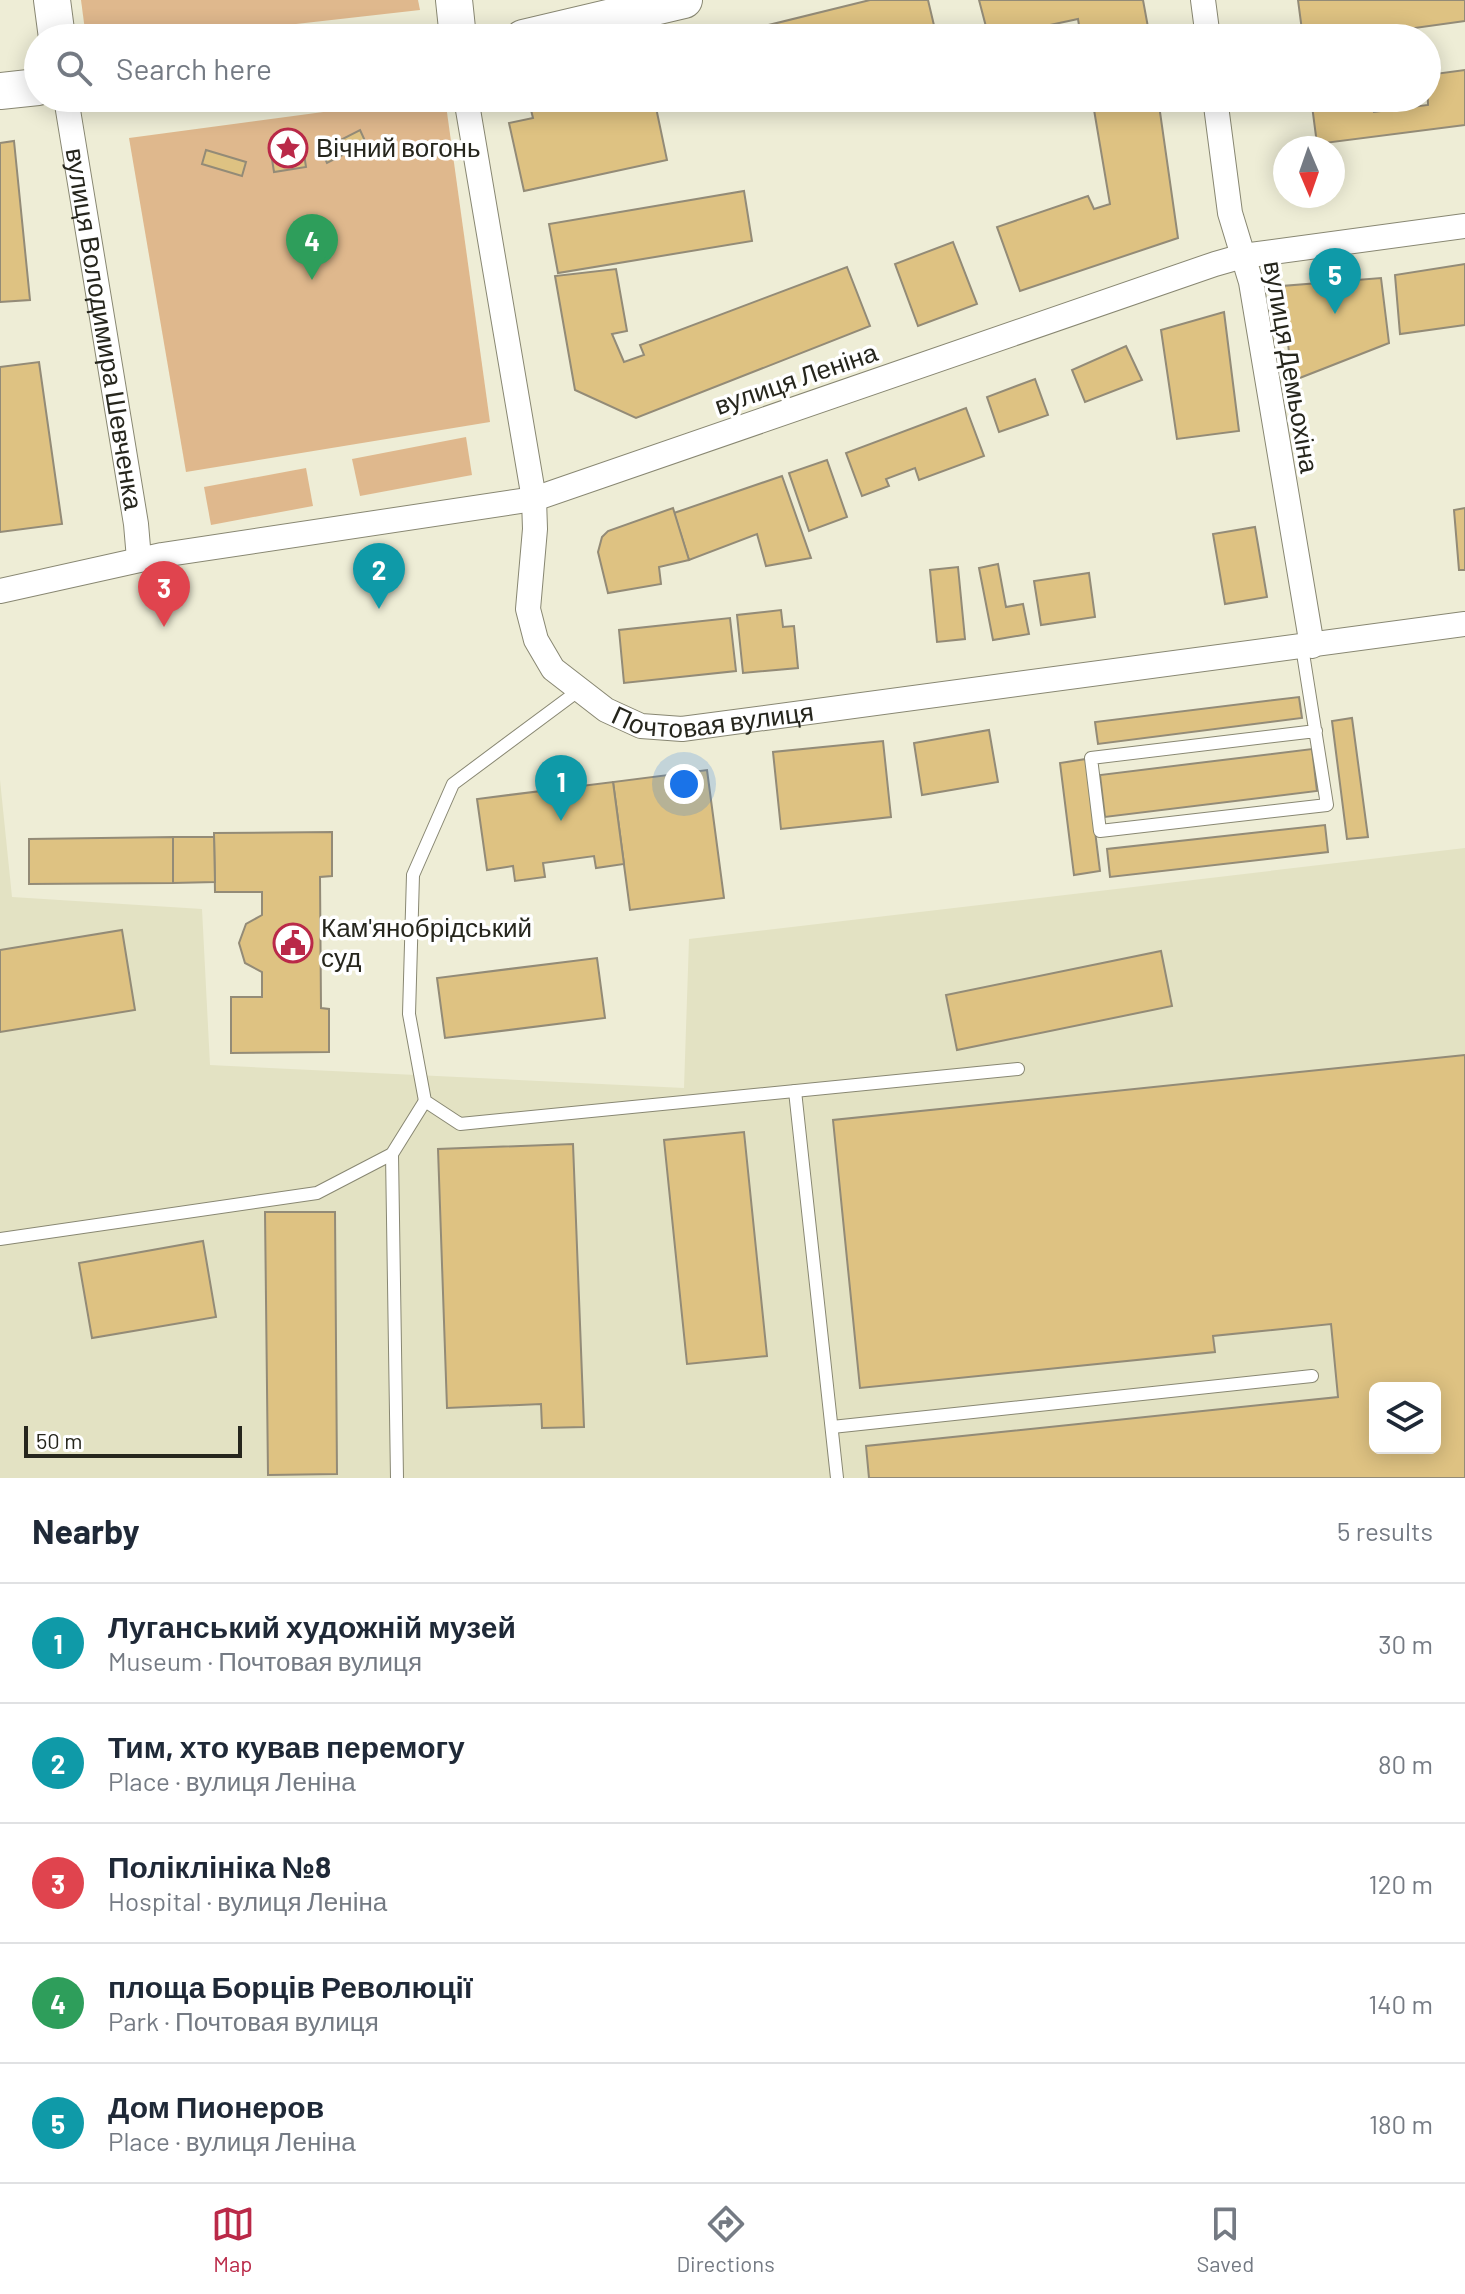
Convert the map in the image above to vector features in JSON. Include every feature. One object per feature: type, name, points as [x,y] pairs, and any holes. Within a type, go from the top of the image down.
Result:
[{"type":"main road","points":[[52,0],[55,24]]},
{"type":"main road","points":[[454,0],[457,24]]},
{"type":"main road","points":[[582,24],[684,0]]},
{"type":"main road","points":[[0,91],[24,88]]},
{"type":"street","points":[[1203,0],[1206,24]]},
{"type":"street","name":"вулиця Володимира Шевченка","points":[[68,112],[136,524],[139,559]]},
{"type":"street","name":"Почтовая вулиця","points":[[468,112],[534,499],[535,529],[528,609],[536,640],[553,669],[606,710],[641,726],[682,729],[1465,624]]},
{"type":"street","name":"вулиця Демьохіна","points":[[1217,112],[1230,213],[1251,282],[1307,646]]},
{"type":"street","name":"вулиця Леніна","points":[[0,591],[139,559],[534,499],[1243,256],[1465,226]]},
{"type":"lane","points":[[1307,646],[1327,805],[1100,831],[1091,758],[1316,731]]},
{"type":"lane","points":[[0,1239],[317,1193],[392,1154],[425,1101],[409,1014],[413,875],[453,784],[578,691]]},
{"type":"lane","points":[[425,1101],[460,1124],[1018,1069]]},
{"type":"lane","points":[[795,1091],[837,1478]]},
{"type":"lane","points":[[392,1154],[397,1478]]},
{"type":"lane","points":[[832,1427],[1312,1376]]},
{"type":"shaded area","points":[[81,0],[418,0],[420,10],[296,24],[84,24]]},
{"type":"shaded area","points":[[323,112],[447,112],[490,422],[186,472],[129,138]]},
{"type":"shaded area","points":[[466,437],[472,475],[360,496],[352,459]]},
{"type":"shaded area","points":[[306,468],[313,506],[211,525],[204,487]]},
{"type":"shaded area","points":[[0,780],[12,897],[202,909],[210,1065],[684,1088],[689,939],[1465,848],[1465,1478],[0,1478]]},
{"type":"building","points":[[870,0],[928,0],[934,24],[773,24]]},
{"type":"building","points":[[979,0],[1143,0],[1147,24],[1079,24],[1078,19],[1055,24],[985,24]]},
{"type":"building","points":[[1298,0],[1465,0],[1465,21],[1441,24],[1301,24]]},
{"type":"building","points":[[1465,70],[1465,125],[1345,140],[1345,136],[1316,136],[1313,112],[1374,112],[1441,112],[1441,73]]},
{"type":"building","points":[[532,112],[657,112],[667,160],[524,191],[509,123],[533,118]]},
{"type":"building","points":[[1094,112],[1160,112],[1178,238],[1020,291],[997,227],[1088,196],[1094,209],[1110,204]]},
{"type":"building","points":[[360,130],[366,143],[327,163],[321,150]]},
{"type":"building","points":[[14,141],[30,300],[0,302],[0,143]]},
{"type":"building","points":[[206,150],[246,162],[242,176],[202,164]]},
{"type":"building","points":[[304,154],[306,167],[274,172],[272,159]]},
{"type":"building","points":[[744,191],[752,241],[558,273],[549,224]]},
{"type":"building","points":[[953,242],[977,304],[918,326],[895,264]]},
{"type":"building","points":[[1465,264],[1465,325],[1400,334],[1395,275]]},
{"type":"building","points":[[847,267],[870,326],[636,418],[575,390],[555,276],[616,269],[627,331],[612,334],[624,362],[644,355],[640,345]]},
{"type":"building","points":[[1381,278],[1389,343],[1292,381],[1282,286]]},
{"type":"building","points":[[1224,312],[1239,431],[1177,439],[1161,330]]},
{"type":"building","points":[[1126,346],[1142,380],[1085,402],[1072,370]]},
{"type":"building","points":[[39,362],[62,524],[0,532],[0,367]]},
{"type":"building","points":[[1035,379],[1048,415],[999,432],[987,397]]},
{"type":"building","points":[[966,408],[984,456],[919,480],[915,468],[886,479],[889,486],[862,496],[846,453]]},
{"type":"building","points":[[827,460],[847,517],[809,531],[789,473]]},
{"type":"building","points":[[782,476],[811,558],[766,566],[757,534],[689,560],[674,513]]},
{"type":"building","points":[[673,508],[689,560],[659,567],[661,584],[608,593],[598,552],[602,537],[608,531]]},
{"type":"building","points":[[1465,508],[1465,570],[1459,570],[1454,510]]},
{"type":"building","points":[[1255,527],[1267,597],[1225,604],[1213,534]]},
{"type":"building","points":[[998,564],[1006,607],[1023,604],[1029,634],[993,640],[979,568]]},
{"type":"building","points":[[958,567],[965,639],[937,642],[930,570]]},
{"type":"building","points":[[1089,573],[1095,617],[1041,625],[1034,581]]},
{"type":"building","points":[[781,610],[783,627],[794,626],[798,668],[743,673],[737,615]]},
{"type":"building","points":[[730,618],[736,671],[624,683],[619,630]]},
{"type":"building","points":[[1299,697],[1302,718],[1098,744],[1095,722]]},
{"type":"building","points":[[1352,718],[1368,837],[1347,839],[1332,721]]},
{"type":"building","points":[[989,730],[998,782],[922,795],[914,743]]},
{"type":"building","points":[[883,741],[891,817],[781,829],[773,752]]},
{"type":"building","points":[[1312,749],[1317,791],[1105,817],[1100,775]]},
{"type":"building","points":[[1086,759],[1100,871],[1074,875],[1060,763]]},
{"type":"building","points":[[707,770],[724,898],[630,910],[613,782]]},
{"type":"building","points":[[613,782],[624,864],[596,868],[594,856],[543,863],[545,877],[515,881],[513,866],[487,870],[477,799]]},
{"type":"building","points":[[1325,825],[1328,852],[1110,877],[1107,849]]},
{"type":"building","points":[[332,832],[332,876],[320,877],[321,1008],[329,1009],[329,1052],[231,1053],[231,997],[262,997],[262,972],[245,963],[239,943],[246,924],[262,915],[262,892],[215,892],[214,833]]},
{"type":"building","points":[[173,837],[173,883],[29,884],[29,839]]},
{"type":"building","points":[[173,837],[214,837],[215,882],[173,883]]},
{"type":"building","points":[[122,930],[135,1010],[0,1032],[0,950]]},
{"type":"building","points":[[1161,951],[1172,1006],[957,1050],[946,995]]},
{"type":"building","points":[[597,958],[605,1018],[445,1038],[437,978]]},
{"type":"building","points":[[1465,1055],[1465,1478],[869,1478],[866,1446],[1338,1397],[1331,1324],[1213,1336],[1215,1352],[860,1388],[833,1120]]},
{"type":"building","points":[[744,1132],[767,1356],[687,1364],[664,1140]]},
{"type":"building","points":[[573,1144],[584,1427],[542,1428],[541,1404],[447,1408],[438,1149]]},
{"type":"building","points":[[265,1212],[335,1212],[337,1474],[268,1475]]},
{"type":"building","points":[[203,1241],[216,1317],[92,1338],[79,1263]]},
{"type":"place","name":"Вічний вогонь","points":[[288,148]]},
{"type":"place","name":"площа Борців Революції","points":[[312,280]]},
{"type":"place","name":"Дом Пионеров","points":[[1335,314]]},
{"type":"place","name":"Тим, хто кував перемогу","points":[[379,609]]},
{"type":"place","name":"Поліклініка №8","points":[[164,627]]},
{"type":"place","name":"Луганський художній музей","points":[[561,821]]},
{"type":"place","name":"Кам'янобрідський суд","points":[[293,943]]}]
